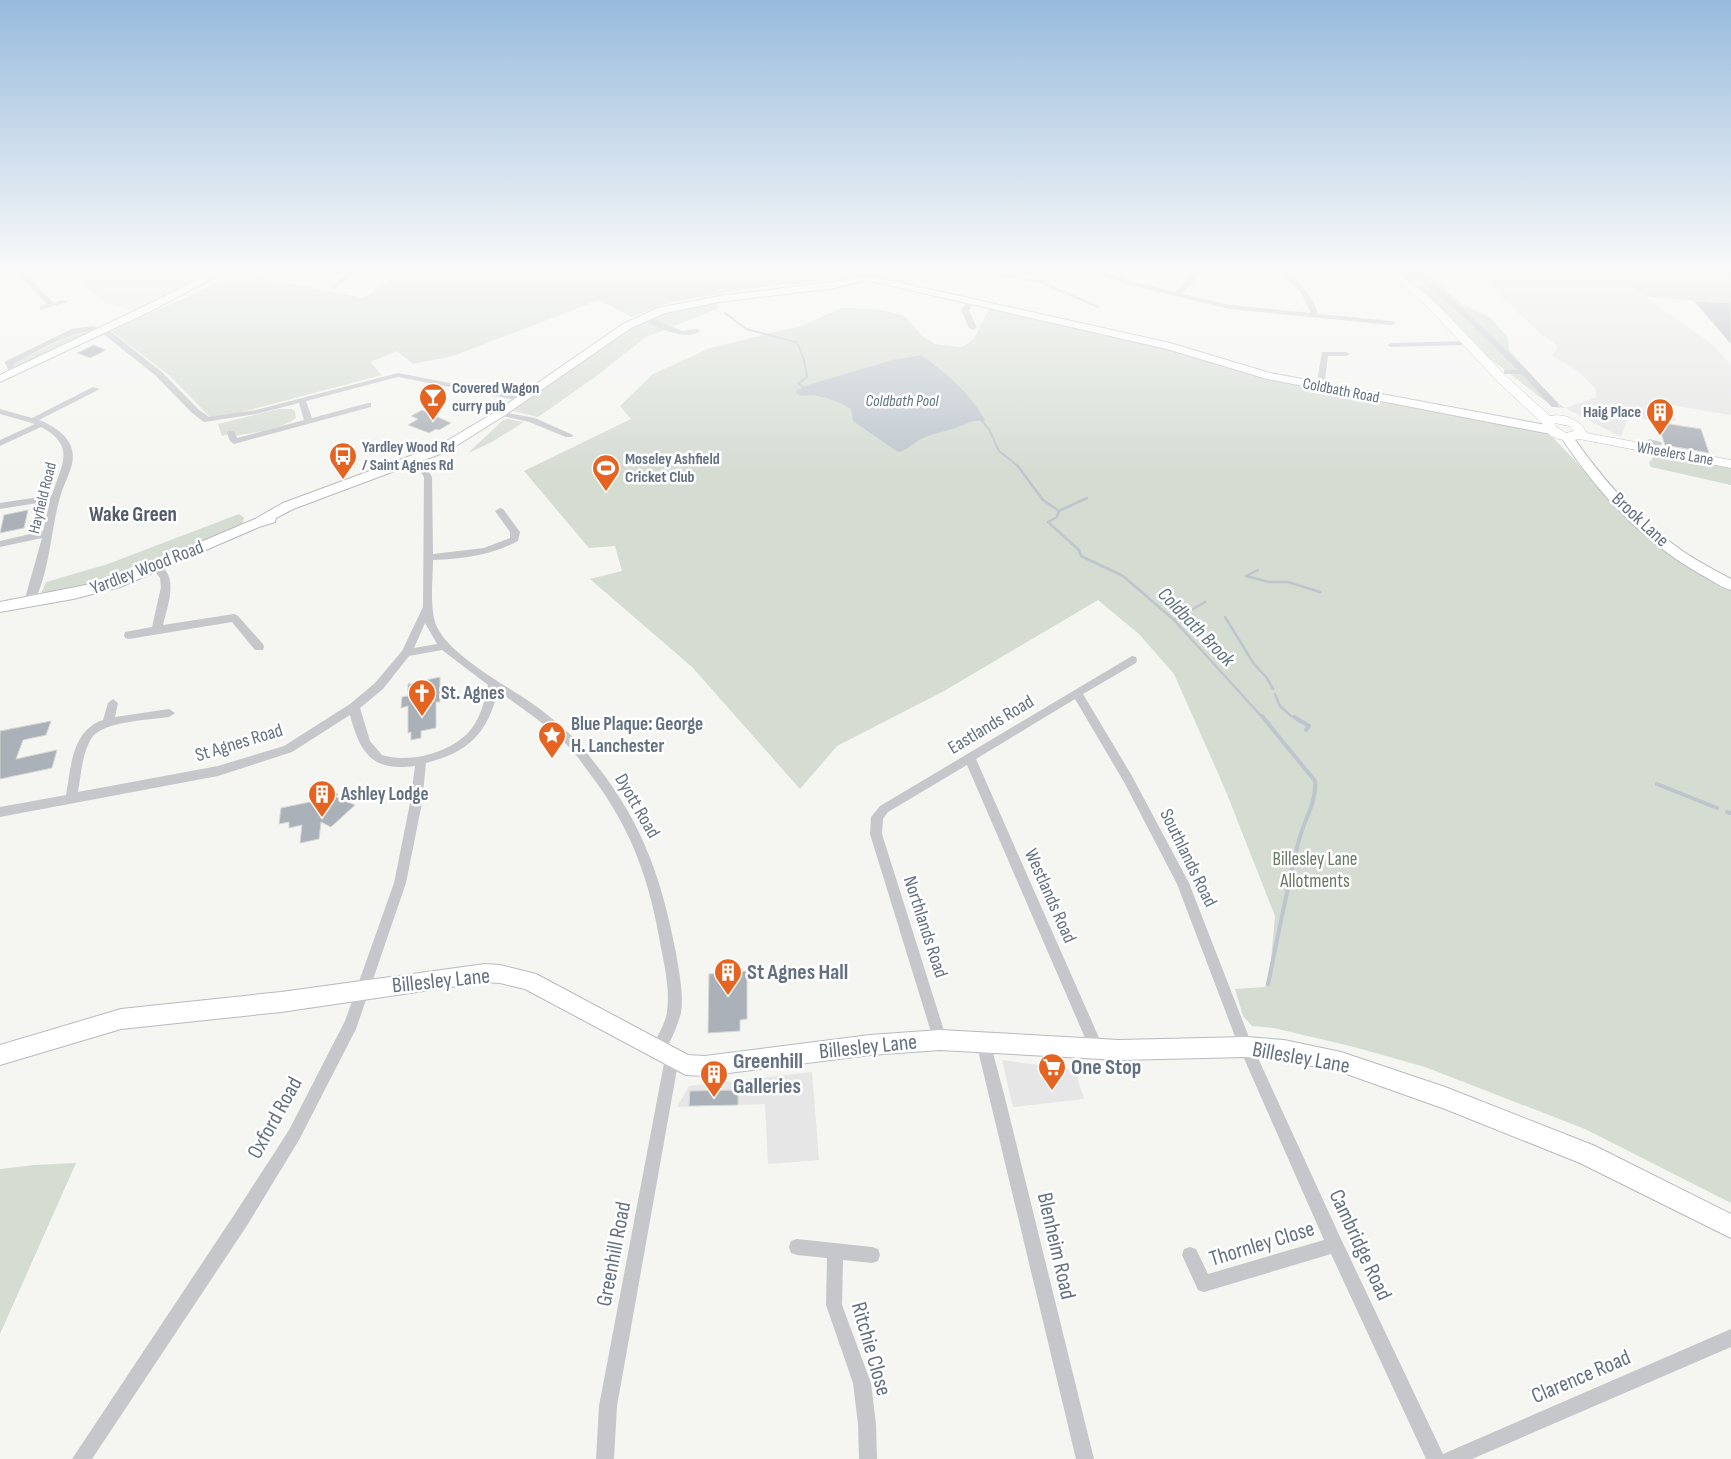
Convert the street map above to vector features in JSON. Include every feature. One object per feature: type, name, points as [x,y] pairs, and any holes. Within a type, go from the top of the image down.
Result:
[{"type":"main road","points":[[1462,338],[1554,423]]},
{"type":"main road","name":"Wheelers Lane","points":[[1554,423],[1574,433],[1619,444],[1653,446],[1731,464]]},
{"type":"street","points":[[0,379],[86,338]]},
{"type":"street","points":[[113,338],[159,374],[195,411],[207,420],[248,414],[390,376],[405,375],[521,399]]},
{"type":"street","name":"Yardley Wood Road","points":[[0,607],[94,590],[156,567],[260,522],[290,513],[396,470],[444,448],[490,421],[609,338]]},
{"type":"street","name":"Coldbath Road","points":[[1134,338],[1170,346],[1267,376],[1320,388],[1554,423]]},
{"type":"street","points":[[1490,338],[1555,405]]},
{"type":"street","points":[[1391,345],[1467,343]]},
{"type":"street","points":[[1320,388],[1325,354],[1346,354]]},
{"type":"street","points":[[1505,376],[1524,372]]},
{"type":"street","points":[[32,421],[96,389]]},
{"type":"street","points":[[302,400],[309,421]]},
{"type":"street","points":[[231,433],[234,441],[368,404]]},
{"type":"street","name":"Hayfield Road","points":[[0,411],[42,424],[60,436],[69,451],[68,461],[55,497],[40,572],[29,602]]},
{"type":"street","points":[[501,413],[532,420],[569,435]]},
{"type":"street","name":"Yardley Wood Road","points":[[396,470],[421,466],[451,456],[464,449],[473,441],[490,421]]},
{"type":"street","points":[[0,443],[42,424]]},
{"type":"street","name":"Brook Lane","points":[[1574,433],[1586,466],[1645,528],[1684,558],[1731,585]]},
{"type":"street","name":"St Agnes Road","points":[[421,466],[428,477],[428,614],[432,628],[444,646]]},
{"type":"street","points":[[0,506],[55,497]]},
{"type":"street","points":[[429,557],[452,556],[489,550],[506,545],[515,539],[515,532],[500,512]]},
{"type":"street","points":[[0,544],[49,533]]},
{"type":"street","points":[[156,567],[165,577],[166,587],[157,630]]},
{"type":"street","name":"St Agnes Road","points":[[0,812],[218,771],[262,759],[288,749],[354,707],[379,686],[406,653],[428,607]]},
{"type":"street","points":[[128,635],[234,618],[259,647]]},
{"type":"street","points":[[406,653],[444,646]]},
{"type":"street","name":"Dyott Road","points":[[444,646],[528,707],[574,745],[609,790],[633,830],[648,865],[662,920],[672,976],[674,1012],[667,1033],[665,1054]]},
{"type":"street","name":"Eastlands Road","points":[[875,826],[877,817],[884,809],[1132,660]]},
{"type":"street","points":[[354,707],[370,753],[380,759],[393,763],[421,760],[457,748],[470,738],[480,724],[491,698],[494,683]]},
{"type":"street","name":"Southlands Road","points":[[1077,693],[1128,779],[1183,883],[1246,1047]]},
{"type":"street","points":[[108,723],[113,703]]},
{"type":"street","points":[[71,798],[88,734],[95,728],[108,723],[169,713]]},
{"type":"street","name":"Westlands Road","points":[[970,758],[1096,1049]]},
{"type":"street","name":"Oxford Road","points":[[81,1459],[242,1218],[294,1135],[351,1024],[400,883],[416,803],[421,760]]},
{"type":"street","name":"Northlands Road","points":[[875,826],[882,857],[940,1040]]},
{"type":"street","name":"Billesley Lane","points":[[0,1055],[121,1019],[282,1002],[467,975],[500,974],[529,981],[686,1065],[705,1066],[870,1045],[940,1040],[1096,1049],[1246,1047],[1284,1050],[1342,1062],[1445,1098],[1587,1154],[1731,1226]]},
{"type":"street","name":"Blenheim Road","points":[[983,1042],[1009,1141],[1059,1358],[1085,1459]]},
{"type":"street","name":"Cambridge Road","points":[[1246,1047],[1334,1245],[1436,1459]]},
{"type":"street","name":"Greenhill Road","points":[[605,1459],[608,1406],[665,1054]]},
{"type":"street","name":"Thornley Close","points":[[1190,1255],[1204,1284],[1334,1245]]},
{"type":"street","points":[[797,1247],[872,1255]]},
{"type":"street","name":"Ritchie Close","points":[[835,1252],[834,1305],[862,1383],[867,1424],[868,1459]]},
{"type":"street","name":"Clarence Road","points":[[1450,1459],[1730,1339]]},
{"type":"shaded area","points":[[1547,338],[1703,338],[1713,345],[1731,365],[1731,415],[1671,405],[1676,421],[1628,418],[1621,437],[1565,408],[1596,397],[1595,388],[1577,370],[1552,356],[1558,346]]},
{"type":"shaded area","points":[[1002,1060],[1075,1070],[1084,1099],[1013,1107]]},
{"type":"shaded area","points":[[812,1072],[819,1160],[768,1164],[765,1104],[677,1107],[689,1086]]},
{"type":"green space","points":[[65,338],[82,338],[17,369],[13,363]]},
{"type":"green space","points":[[120,338],[500,338],[453,356],[413,364],[397,351],[370,362],[382,375],[230,415],[210,417],[170,376]]},
{"type":"green space","points":[[617,338],[645,338],[595,377],[538,417],[513,411]]},
{"type":"green space","name":"Billesley Lane Allotments","points":[[751,338],[925,338],[935,344],[962,347],[974,338],[1118,338],[1192,355],[1259,376],[1310,389],[1543,432],[1552,437],[1624,514],[1655,543],[1685,565],[1731,589],[1731,1203],[1585,1129],[1425,1067],[1354,1047],[1274,1028],[1252,1026],[1243,1016],[1235,989],[1265,987],[1270,971],[1275,916],[1225,789],[1174,674],[1139,634],[1098,600],[944,691],[837,746],[800,789],[692,667],[590,579],[622,571],[615,546],[589,548],[524,471],[631,419],[620,406],[653,374],[710,348]]},
{"type":"green space","points":[[1469,338],[1508,338],[1509,350],[1556,402],[1565,408],[1553,407],[1484,354]]},
{"type":"green space","points":[[278,409],[292,409],[295,411],[296,418],[266,430],[232,436],[231,433],[222,436],[218,424]]},
{"type":"green space","points":[[503,420],[524,422],[490,443],[468,453]]},
{"type":"green space","points":[[1655,455],[1731,468],[1731,485],[1651,467],[1649,463]]},
{"type":"green space","points":[[239,514],[244,518],[242,525],[139,571],[99,584],[40,596],[46,582],[108,564]]},
{"type":"green space","points":[[76,1163],[0,1334],[0,1169]]},
{"type":"water","name":"Coldbath Pool","points":[[921,355],[965,392],[979,410],[984,421],[971,422],[936,433],[898,452],[853,421],[851,409],[827,398],[802,396],[796,393],[797,390],[808,385],[892,360]]},
{"type":"building","points":[[94,345],[106,350],[90,358],[77,353]]},
{"type":"building","name":"Covered Wagon curry pub","points":[[422,410],[451,423],[429,433],[408,425],[418,419],[411,416]]},
{"type":"building","name":"Haig Place","points":[[1657,422],[1701,429],[1709,453],[1665,445]]},
{"type":"building","points":[[28,510],[24,528],[0,533],[4,515]]},
{"type":"building","name":"St. Agnes","points":[[440,677],[440,702],[436,702],[436,728],[421,731],[421,738],[411,740],[411,732],[408,733],[408,706],[401,708],[402,697],[408,696],[408,684]]},
{"type":"building","points":[[51,721],[46,735],[23,740],[16,759],[57,750],[52,768],[0,779],[0,731]]},
{"type":"building","name":"Ashley Lodge","points":[[326,788],[338,794],[336,797],[355,805],[331,827],[321,822],[319,839],[300,843],[302,825],[289,828],[289,822],[279,824],[281,808],[310,802]]},
{"type":"building","name":"St Agnes Hall","points":[[747,971],[747,1019],[740,1020],[740,1031],[708,1033],[709,974]]},
{"type":"building","name":"Greenhill Galleries","points":[[738,1090],[738,1105],[689,1106],[690,1091]]},
{"type":"waterway","name":"Coldbath Brook","points":[[781,338],[796,342]]},
{"type":"waterway","name":"Coldbath Brook","points":[[798,344],[804,360],[807,377],[798,384],[807,389]]},
{"type":"waterway","name":"Coldbath Brook","points":[[981,420],[989,429],[999,451],[1017,466]]},
{"type":"waterway","name":"Coldbath Brook","points":[[1017,466],[1043,500],[1059,511]]},
{"type":"waterway","points":[[1059,511],[1087,498]]},
{"type":"waterway","name":"Coldbath Brook","points":[[1059,511],[1057,517],[1048,522],[1079,550],[1081,556],[1123,576],[1174,620]]},
{"type":"waterway","points":[[1258,570],[1246,576],[1269,582],[1288,582],[1320,592]]},
{"type":"waterway","points":[[1174,620],[1205,602]]},
{"type":"waterway","points":[[1225,617],[1254,664],[1267,678],[1273,689]]},
{"type":"waterway","name":"Coldbath Brook","points":[[1174,620],[1263,718]]},
{"type":"waterway","points":[[1275,694],[1280,706],[1291,716]]},
{"type":"waterway","name":"Coldbath Brook","points":[[1262,716],[1315,781],[1314,796],[1299,840],[1268,984]]},
{"type":"waterway","points":[[1294,717],[1309,726],[1306,730]]},
{"type":"waterway","points":[[1657,784],[1717,808]]},
{"type":"waterway","points":[[1727,812],[1731,813]]},
{"type":"place","name":"Covered Wagon curry pub","points":[[433,421]]},
{"type":"place","name":"Haig Place","points":[[1660,436]]},
{"type":"place","name":"Yardley Wood Rd / Saint Agnes Rd","points":[[343,480]]},
{"type":"place","name":"Moseley Ashfield Cricket Club","points":[[606,492]]},
{"type":"place","name":"St. Agnes","points":[[422,717]]},
{"type":"place","name":"Blue Plaque: George H. Lanchester","points":[[552,759]]},
{"type":"place","name":"Ashley Lodge","points":[[322,818]]},
{"type":"place","name":"St Agnes Hall","points":[[728,996]]},
{"type":"place","name":"One Stop","points":[[1052,1091]]},
{"type":"place","name":"Greenhill Galleries","points":[[714,1098]]},
{"type":"district","name":"Wake Green","points":[[133,514]]}]
